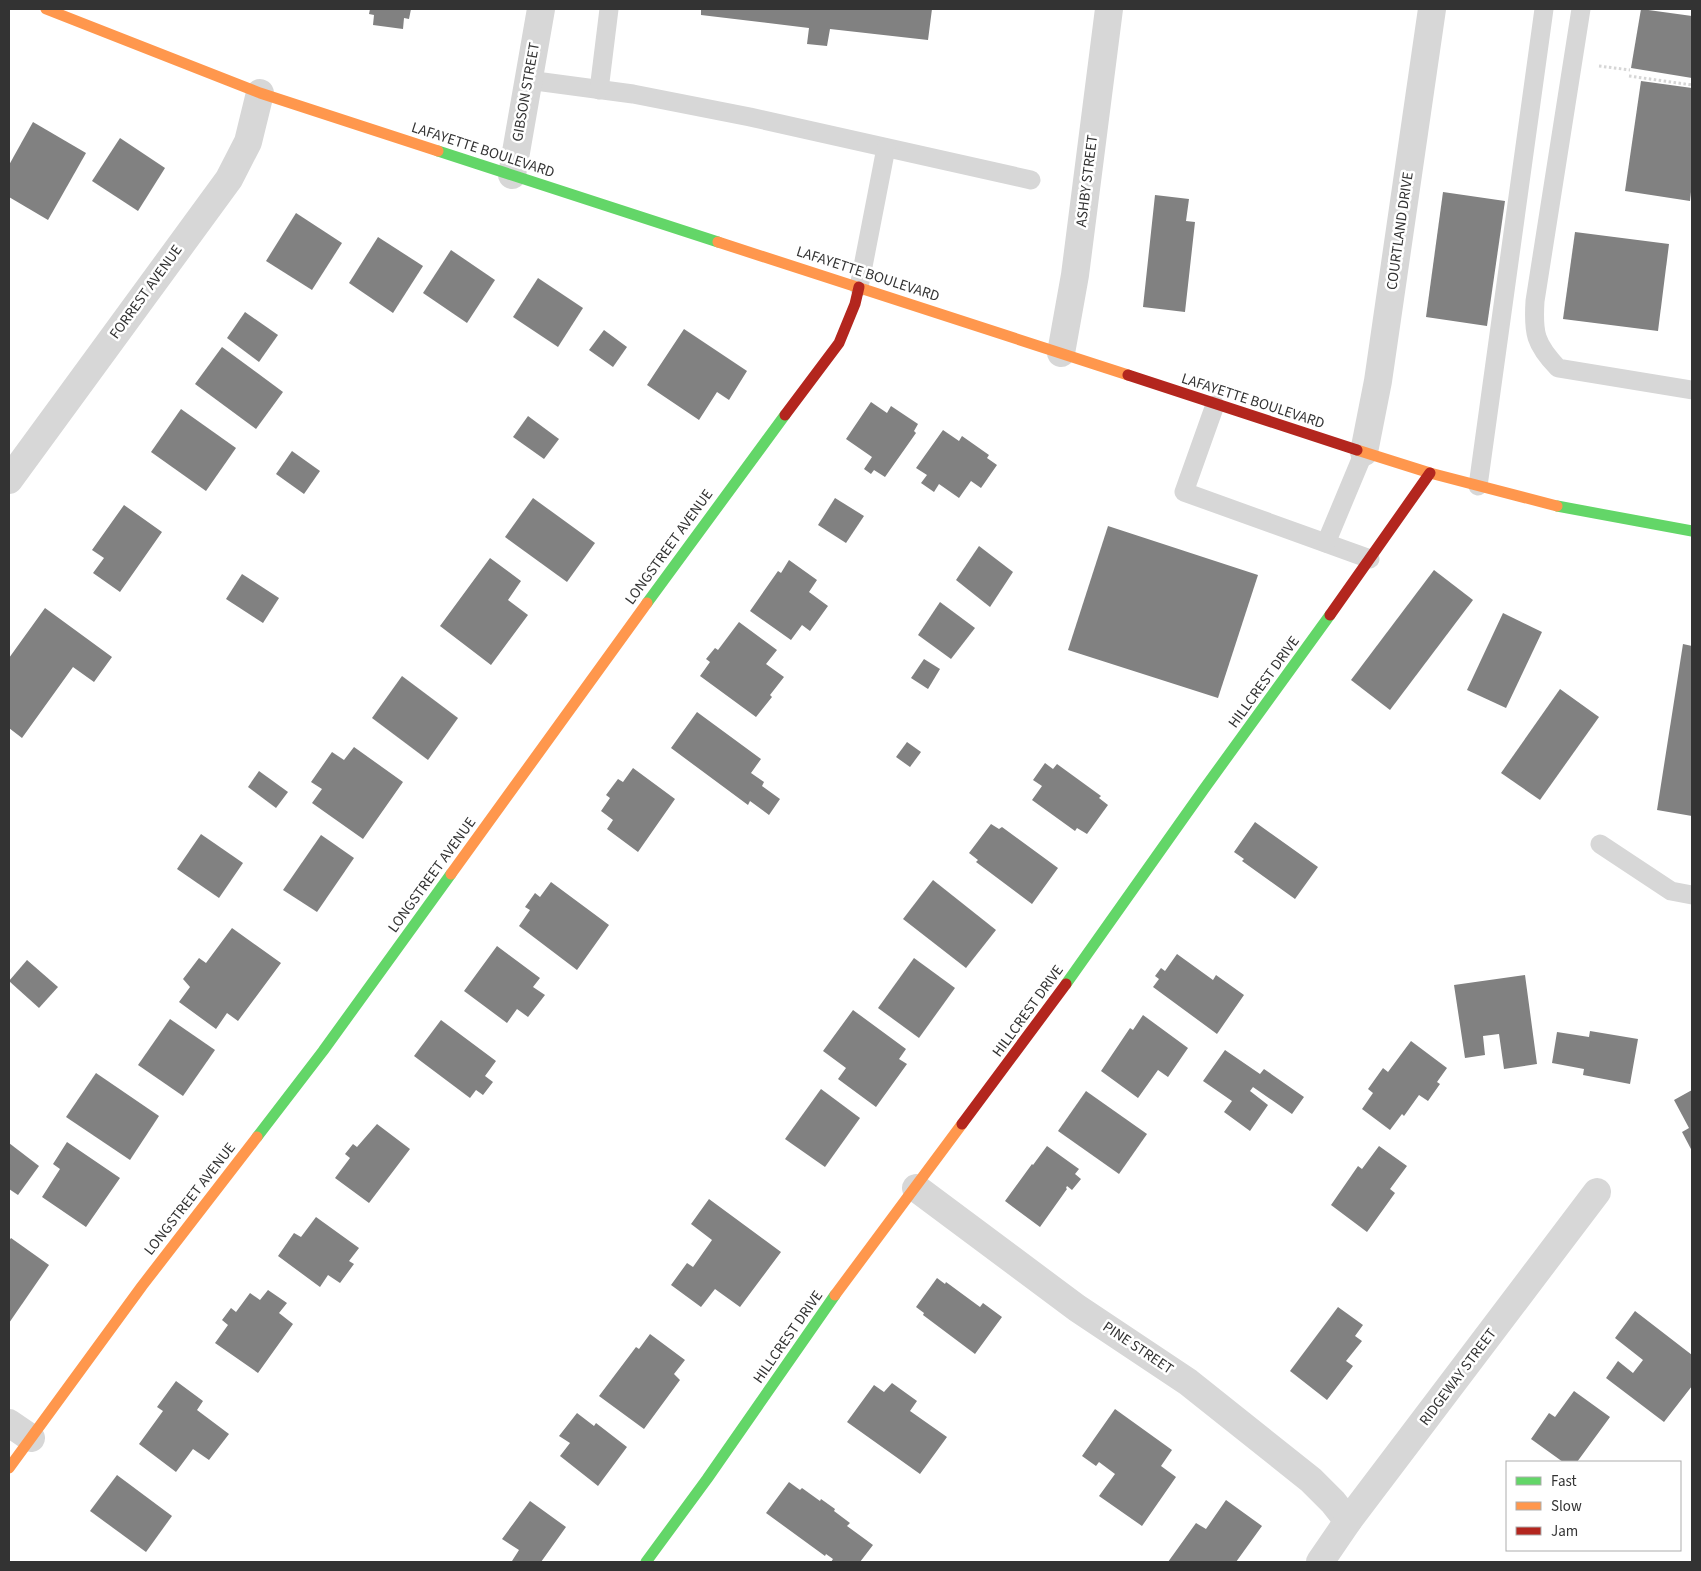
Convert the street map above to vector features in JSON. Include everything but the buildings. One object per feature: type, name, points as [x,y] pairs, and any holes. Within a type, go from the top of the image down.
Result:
[{"type":"street","name":"LAFAYETTE BOULEVARD","points":[[46,9],[260,93],[859,287],[1215,405],[1430,473],[1548,504],[1691,527]]},
{"type":"street","name":"GIBSON STREET","points":[[512,175],[540,9]]},
{"type":"street","name":"ASHBY STREET","points":[[1061,353],[1075,275],[1109,9]]},
{"type":"street","name":"COURTLAND DRIVE","points":[[1364,452],[1378,381],[1432,9]]},
{"type":"street","name":"FORREST AVENUE","points":[[9,480],[229,179],[248,142],[260,93]]},
{"type":"street","name":"LONGSTREET AVENUE","points":[[9,1468],[142,1286],[323,1051],[735,481],[839,342],[855,304],[859,287]]},
{"type":"street","name":"HILLCREST DRIVE","points":[[646,1562],[707,1479],[832,1300],[1066,985],[1430,473]]},
{"type":"street","name":"PINE STREET","points":[[916,1188],[1077,1308],[1188,1382],[1311,1480],[1333,1502],[1348,1522]]},
{"type":"street","name":"RIDGEWAY STREET","points":[[1320,1562],[1348,1522],[1597,1192]]},
{"type":"street","points":[[9,1423],[31,1438]]},
{"type":"lane","points":[[599,90],[609,9]]},
{"type":"lane","points":[[1478,486],[1544,9]]},
{"type":"lane","points":[[1581,9],[1535,301],[1534,326],[1545,355],[1558,368],[1692,390]]},
{"type":"lane","points":[[528,80],[633,94],[750,117],[1032,180]]},
{"type":"lane","points":[[859,287],[886,148]]},
{"type":"lane","points":[[1215,405],[1184,492],[1370,559]]},
{"type":"lane","points":[[1326,543],[1364,452]]},
{"type":"lane","points":[[1600,844],[1671,891],[1692,895]]},
{"type":"path","points":[[1629,76],[1692,85]]},
{"type":"traffic: fast","points":[[438,151],[718,242]]},
{"type":"traffic: fast","points":[[647,603],[785,415]]},
{"type":"traffic: fast","points":[[1557,506],[1692,531]]},
{"type":"traffic: fast","points":[[1066,984],[1330,615]]},
{"type":"traffic: fast","points":[[257,1137],[323,1051],[451,874]]},
{"type":"traffic: fast","points":[[646,1562],[707,1479],[835,1295]]},
{"type":"traffic: slow","points":[[46,9],[260,93],[438,151]]},
{"type":"traffic: slow","points":[[718,242],[1128,375]]},
{"type":"traffic: slow","points":[[1357,450],[1430,473],[1557,506]]},
{"type":"traffic: slow","points":[[451,874],[647,603]]},
{"type":"traffic: slow","points":[[835,1295],[962,1124]]},
{"type":"traffic: slow","points":[[9,1468],[142,1286],[257,1137]]},
{"type":"traffic: jam","points":[[785,415],[839,343],[855,304],[859,287]]},
{"type":"traffic: jam","points":[[1128,375],[1357,450]]},
{"type":"traffic: jam","points":[[1330,615],[1430,473]]},
{"type":"traffic: jam","points":[[962,1124],[1066,984]]}]
